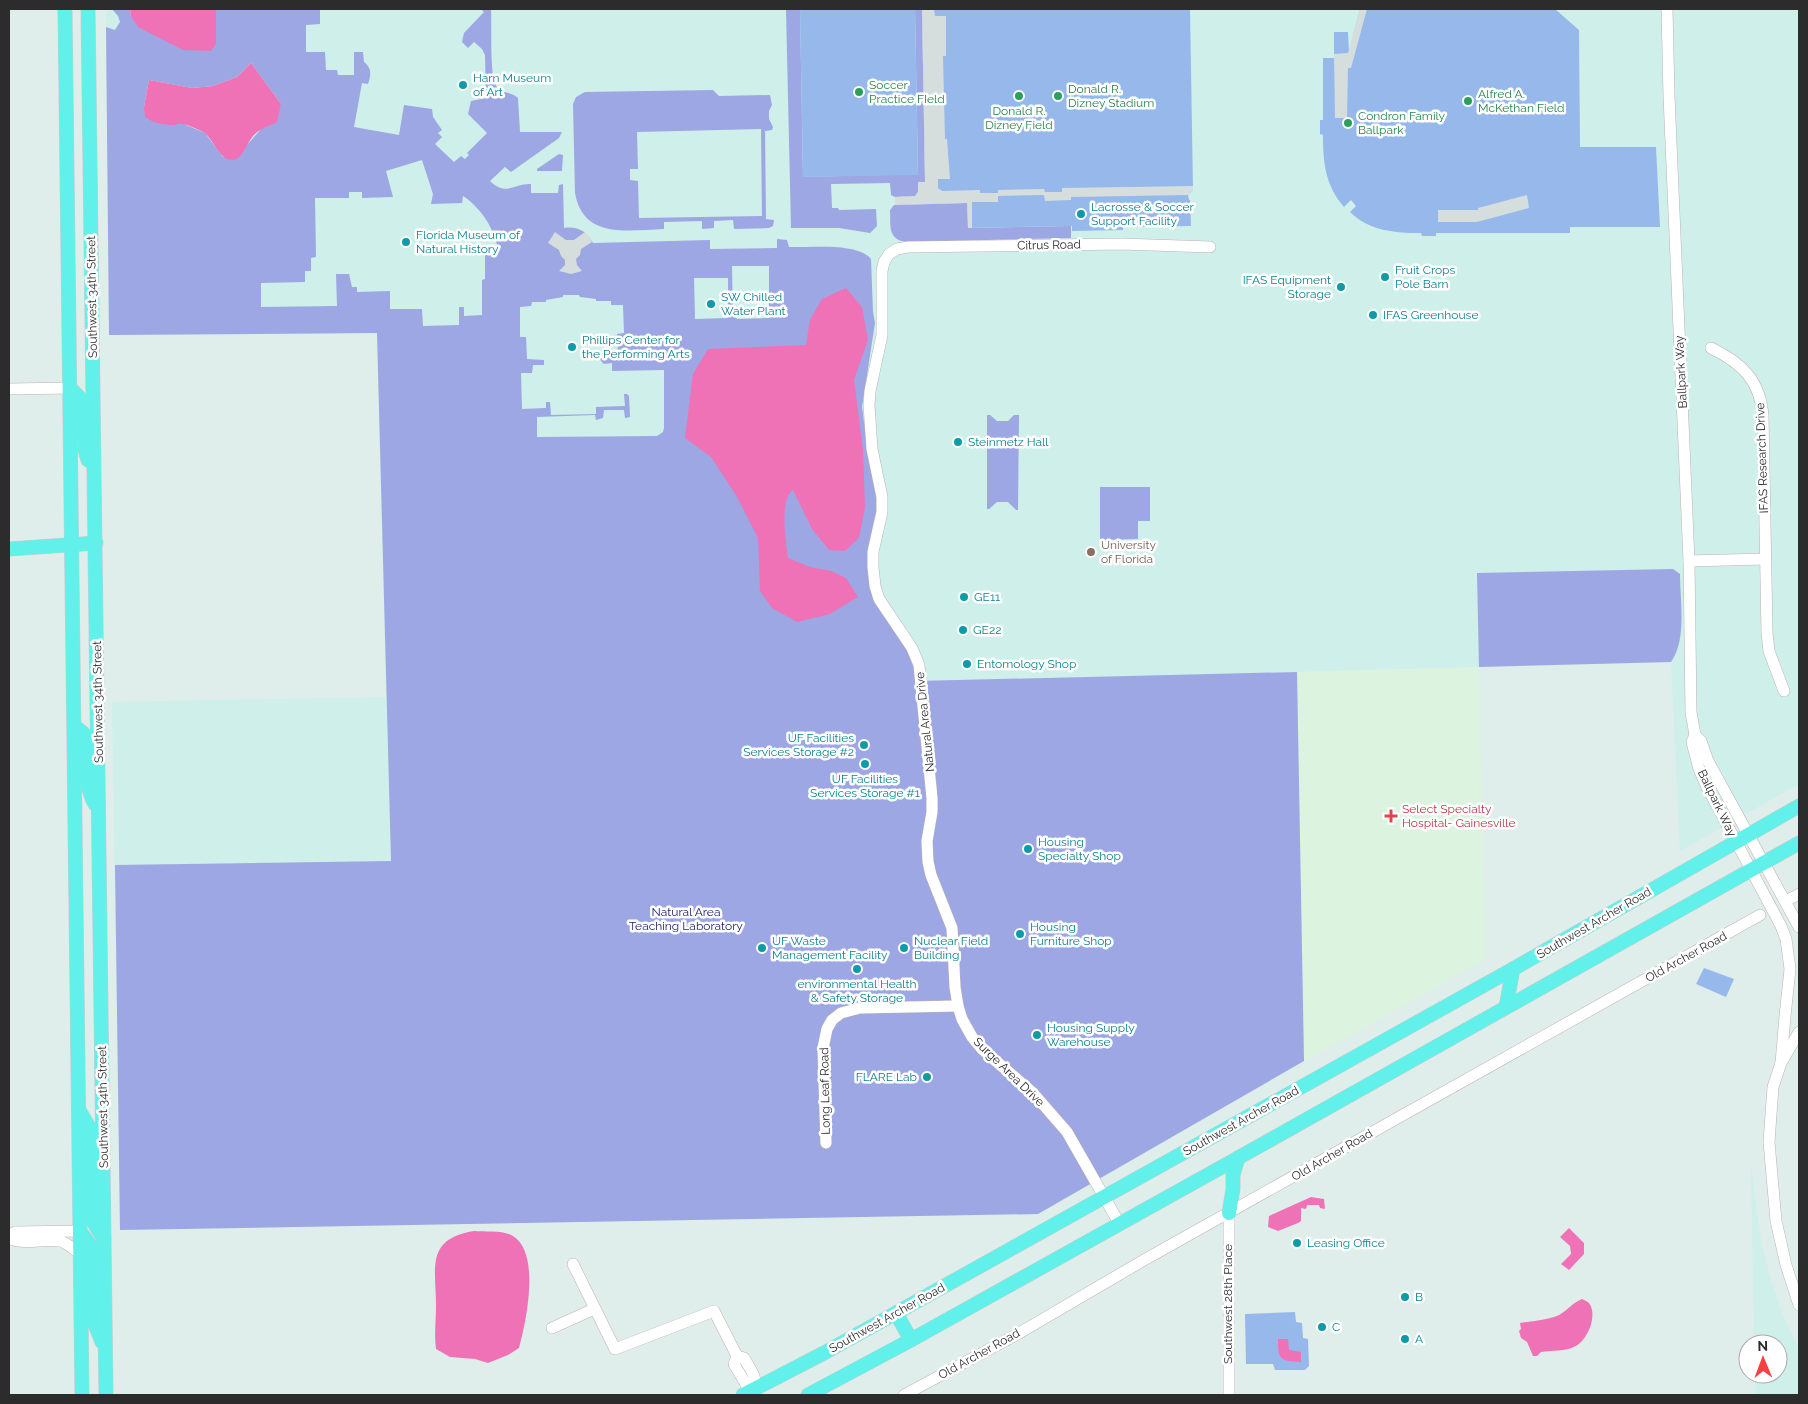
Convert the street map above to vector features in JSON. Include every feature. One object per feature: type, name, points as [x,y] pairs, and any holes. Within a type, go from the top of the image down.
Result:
[{"type":"main road","name":"Southwest 34th Street","points":[[65,9],[82,1395]]},
{"type":"main road","name":"Southwest 34th Street","points":[[88,9],[106,1395]]},
{"type":"main road","points":[[70,388],[82,400],[85,450],[94,474]]},
{"type":"main road","points":[[9,549],[96,543]]},
{"type":"main road","points":[[74,726],[84,733],[86,737],[90,796],[99,811]]},
{"type":"main road","name":"Southwest Archer Road","points":[[752,1393],[1513,969],[1799,806]]},
{"type":"main road","points":[[808,1395],[911,1340],[1238,1158],[1799,843]]},
{"type":"main road","points":[[1506,1007],[1513,969]]},
{"type":"main road","points":[[78,1110],[89,1127],[92,1210],[94,1223],[104,1240]]},
{"type":"main road","points":[[1230,1213],[1234,1189],[1233,1175],[1238,1158]]},
{"type":"main road","points":[[80,1232],[92,1248],[94,1322],[105,1352]]},
{"type":"main road","points":[[896,1313],[911,1340]]},
{"type":"street","name":"Ballpark Way","points":[[1667,9],[1689,561],[1690,690],[1695,735],[1692,742],[1699,769],[1779,922],[1786,939],[1790,969],[1782,1063]]},
{"type":"street","name":"Citrus Road","points":[[890,254],[897,249],[908,246],[1122,244],[1210,247]]},
{"type":"street","name":"Natural Area Drive","points":[[890,254],[884,262],[882,271],[882,337],[868,405],[871,444],[882,497],[882,512],[873,548],[873,567],[875,586],[879,599],[912,648],[919,666],[932,798],[932,812],[927,841],[928,862],[943,905]]},
{"type":"street","name":"IFAS Research Drive","points":[[1711,348],[1743,368],[1753,382],[1761,402],[1766,617],[1769,651],[1784,691]]},
{"type":"street","points":[[9,389],[70,388]]},
{"type":"street","points":[[1689,561],[1765,560]]},
{"type":"street","name":"Ballpark Way","points":[[1695,735],[1701,741],[1708,761],[1799,927]]},
{"type":"street","points":[[1763,893],[1760,915],[1779,922]]},
{"type":"street","points":[[1786,901],[1799,894]]},
{"type":"street","name":"Surge Area Drive","points":[[943,905],[952,931],[954,981],[958,1006],[966,1026],[978,1045],[1033,1093],[1067,1132],[1119,1224]]},
{"type":"street","name":"Old Archer Road","points":[[904,1395],[1014,1336],[1144,1260],[1760,915]]},
{"type":"street","name":"Long Leaf Road","points":[[826,1143],[823,1048],[827,1029],[832,1020],[841,1013],[860,1008],[958,1006]]},
{"type":"street","points":[[1799,1032],[1782,1063],[1773,1088],[1769,1142],[1770,1175],[1776,1221],[1786,1265],[1799,1305]]},
{"type":"street","name":"Southwest 28th Place","points":[[1229,1395],[1230,1213]]},
{"type":"street","points":[[80,1232],[15,1232],[9,1237],[15,1241],[58,1241],[68,1245],[80,1254]]},
{"type":"street","points":[[573,1264],[615,1349],[714,1311],[737,1356],[734,1364],[752,1393]]},
{"type":"street","points":[[552,1328],[594,1309]]},
{"type":"shaded area","name":"University of Florida","points":[[106,9],[1799,9],[1799,784],[1680,851],[1671,662],[1298,672],[1304,1061],[1038,1214],[120,1230],[112,702],[386,697],[377,333],[109,335]]},
{"type":"shaded area","points":[[130,9],[216,9],[216,44],[211,51],[183,50],[138,27],[131,16]]},
{"type":"shaded area","name":"Soccer Practice FIeld","points":[[800,9],[915,9],[918,175],[803,177]]},
{"type":"shaded area","name":"Donald R. Dizney Stadium","points":[[922,9],[1190,9],[1193,190],[1188,195],[1190,200],[1191,226],[1123,227],[1123,230],[1072,231],[1072,226],[968,228],[967,203],[895,205],[895,197],[915,196],[918,192],[918,182],[925,182]]},
{"type":"shaded area","points":[[922,9],[934,9],[935,16],[946,16],[946,56],[943,56],[945,139],[947,139],[950,179],[938,179],[938,188],[942,191],[980,190],[980,193],[998,193],[998,190],[1044,189],[1045,192],[1062,192],[1062,188],[1193,186],[1193,190],[1188,195],[1071,197],[1071,200],[1045,201],[1044,195],[998,196],[998,202],[972,202],[972,228],[968,228],[967,203],[895,205],[895,197],[915,196],[918,192],[918,182],[925,182]]},
{"type":"shaded area","points":[[1360,9],[1555,9],[1579,30],[1580,147],[1656,147],[1660,227],[1570,227],[1570,233],[1436,233],[1436,236],[1422,236],[1421,233],[1383,230],[1357,218],[1350,212],[1356,206],[1351,200],[1344,207],[1329,182],[1326,173],[1323,135],[1320,134],[1320,120],[1323,120],[1323,58],[1334,58],[1334,32],[1348,32],[1349,51]]},
{"type":"shaded area","points":[[1360,9],[1367,9],[1351,68],[1348,68],[1347,118],[1335,118],[1334,54],[1348,53]]},
{"type":"shaded area","points":[[251,63],[281,104],[277,122],[256,133],[239,158],[230,160],[221,155],[207,135],[198,129],[183,124],[170,125],[158,123],[145,117],[144,107],[149,80],[192,88],[213,86],[237,77]]},
{"type":"shaded area","points":[[1527,195],[1529,208],[1477,222],[1438,222],[1438,210],[1478,210],[1478,208]]},
{"type":"shaded area","points":[[555,232],[566,240],[574,240],[585,232],[589,236],[592,242],[581,249],[580,255],[576,259],[577,265],[582,271],[571,274],[559,271],[565,265],[565,260],[559,250],[548,243]]},
{"type":"shaded area","points":[[846,288],[862,307],[868,340],[854,380],[863,450],[865,507],[859,538],[845,551],[829,550],[812,529],[793,490],[786,502],[784,521],[788,558],[810,567],[831,571],[846,578],[858,597],[830,614],[797,622],[772,608],[760,591],[758,538],[736,495],[711,457],[685,438],[693,374],[708,349],[806,345],[810,320],[822,299]]},
{"type":"shaded area","name":"Select Specialty Hospital- Gainesville","points":[[1479,667],[1486,959],[1304,1061],[1297,672]]},
{"type":"shaded area","points":[[1704,968],[1734,979],[1726,997],[1696,984]]},
{"type":"shaded area","points":[[1751,1166],[1761,1241],[1770,1277],[1781,1310],[1799,1350],[1799,1395],[1755,1395],[1755,1384],[1788,1384],[1788,1334],[1754,1334]]},
{"type":"shaded area","points":[[1311,1197],[1324,1199],[1325,1209],[1320,1208],[1319,1205],[1307,1205],[1306,1209],[1301,1208],[1301,1221],[1298,1223],[1278,1231],[1268,1227],[1269,1216]]},
{"type":"shaded area","points":[[1569,1228],[1584,1243],[1584,1254],[1569,1270],[1561,1264],[1571,1254],[1570,1246],[1560,1237]]},
{"type":"shaded area","points":[[474,1231],[499,1232],[513,1236],[522,1245],[527,1257],[529,1272],[528,1306],[519,1348],[508,1355],[488,1363],[475,1359],[450,1357],[436,1349],[435,1344],[435,1268],[440,1248],[447,1241],[458,1235]]},
{"type":"shaded area","points":[[1582,1299],[1589,1303],[1592,1308],[1592,1320],[1588,1332],[1580,1343],[1572,1348],[1541,1352],[1537,1356],[1533,1356],[1527,1342],[1521,1338],[1519,1331],[1521,1329],[1520,1323],[1555,1317]]},
{"type":"shaded area","points":[[1295,1312],[1296,1322],[1302,1323],[1303,1338],[1308,1339],[1309,1366],[1305,1370],[1275,1370],[1273,1364],[1246,1364],[1245,1314]]},
{"type":"shaded area","points":[[1278,1339],[1288,1339],[1289,1350],[1301,1352],[1301,1362],[1284,1360],[1282,1358]]},
{"type":"green space","name":"Natural Area Teaching Laboratory","points":[[112,9],[130,9],[131,16],[216,44],[216,9],[320,9],[320,24],[306,25],[306,52],[325,52],[326,70],[337,70],[338,75],[354,75],[354,52],[363,52],[364,62],[370,69],[368,84],[362,83],[354,127],[399,135],[404,105],[432,109],[433,117],[442,130],[438,133],[442,137],[435,144],[454,162],[461,156],[465,159],[469,155],[467,153],[487,133],[468,114],[471,101],[486,98],[485,55],[482,49],[474,42],[468,48],[462,42],[464,33],[484,12],[481,9],[491,9],[494,82],[499,89],[518,98],[520,132],[562,132],[559,138],[511,172],[505,167],[490,181],[496,186],[506,189],[531,184],[531,193],[558,193],[559,185],[563,184],[564,228],[581,230],[593,243],[710,240],[710,249],[777,248],[777,239],[787,240],[789,247],[833,247],[855,250],[871,259],[875,323],[862,407],[868,452],[876,489],[876,513],[869,543],[868,568],[913,664],[917,681],[1297,672],[1304,1061],[1038,1214],[120,1230],[115,865],[391,861],[377,333],[109,335],[106,27],[115,30],[120,22]],"holes":[[[251,63],[281,104],[271,125],[261,129],[247,145],[223,157],[205,133],[144,107],[149,80],[192,88],[213,86],[237,77]],[[422,160],[433,194],[431,204],[462,203],[463,196],[476,206],[486,219],[498,249],[485,250],[485,279],[482,280],[482,315],[464,316],[464,307],[459,307],[459,325],[423,326],[422,309],[390,309],[390,291],[357,292],[357,287],[352,287],[349,274],[336,274],[337,306],[261,307],[261,283],[305,282],[305,271],[311,271],[311,258],[316,257],[315,198],[349,198],[349,192],[362,192],[362,198],[393,197],[386,171]],[[732,266],[769,266],[769,318],[737,319],[733,317]],[[694,278],[728,278],[728,318],[695,319]],[[563,295],[579,295],[580,297],[596,299],[596,301],[611,301],[611,305],[623,305],[624,333],[617,334],[618,358],[600,358],[604,364],[612,363],[612,371],[664,370],[663,432],[657,436],[537,437],[537,417],[595,415],[596,420],[603,418],[604,410],[624,410],[625,418],[630,417],[629,396],[627,394],[624,394],[625,406],[596,407],[596,414],[551,415],[550,402],[546,402],[546,408],[522,409],[521,373],[532,373],[533,365],[544,365],[544,360],[527,359],[526,337],[520,337],[520,307],[531,306],[532,302],[546,302],[546,300],[563,297]]]},
{"type":"green space","points":[[786,9],[800,9],[803,177],[918,174],[915,9],[922,9],[925,182],[915,196],[895,197],[891,195],[890,183],[831,184],[832,208],[838,208],[839,210],[876,209],[877,226],[870,233],[839,228],[791,228]]},
{"type":"green space","points":[[713,90],[719,96],[770,95],[772,105],[769,111],[769,119],[773,127],[772,130],[765,131],[766,219],[774,220],[773,226],[769,228],[734,229],[733,220],[714,221],[714,228],[702,229],[702,221],[664,222],[664,229],[623,230],[609,229],[587,219],[580,208],[575,193],[573,104],[576,97],[585,92]],"holes":[[[761,129],[762,216],[639,218],[638,181],[630,180],[630,169],[638,169],[637,132]]]},
{"type":"green space","points":[[559,154],[563,155],[562,171],[537,171],[537,169]]},
{"type":"green space","points":[[967,203],[968,228],[1071,226],[1071,238],[906,242],[896,238],[891,230],[890,210],[894,205]]},
{"type":"green space","points":[[987,415],[990,415],[997,421],[1008,421],[1014,415],[1019,415],[1018,510],[1008,502],[997,502],[987,509]]},
{"type":"green space","points":[[1100,487],[1150,487],[1150,521],[1138,521],[1138,539],[1100,540]]},
{"type":"green space","points":[[1673,569],[1680,574],[1681,631],[1676,653],[1671,662],[1479,667],[1477,573]]},
{"type":"place","name":"Harn Museum of Art","points":[[463,85]]},
{"type":"place","name":"Soccer Practice FIeld","points":[[859,92]]},
{"type":"place","name":"Donald R. Dizney Field","points":[[1019,96]]},
{"type":"place","name":"Donald R. Dizney Stadium","points":[[1058,96]]},
{"type":"place","name":"Alfred A. McKethan Field","points":[[1468,101]]},
{"type":"place","name":"Condron Family Ballpark","points":[[1348,123]]},
{"type":"place","name":"Lacrosse & Soccer Support Facility","points":[[1081,214]]},
{"type":"place","name":"Florida Museum of Natural History","points":[[406,242]]},
{"type":"place","name":"Fruit Crops Pole Barn","points":[[1385,277]]},
{"type":"place","name":"IFAS Equipment Storage","points":[[1341,287]]},
{"type":"place","name":"SW Chilled Water Plant","points":[[711,304]]},
{"type":"place","name":"IFAS Greenhouse","points":[[1373,315]]},
{"type":"place","name":"Phillips Center for the Performing Arts","points":[[572,347]]},
{"type":"place","name":"Steinmetz Hall","points":[[958,442]]},
{"type":"place","name":"University of Florida","points":[[1091,552]]},
{"type":"place","name":"GE11","points":[[964,597]]},
{"type":"place","name":"GE22","points":[[963,630]]},
{"type":"place","name":"Entomology Shop","points":[[967,664]]},
{"type":"place","name":"UF Facilities Services Storage #2","points":[[864,745]]},
{"type":"place","name":"UF Facilities Services Storage #1","points":[[865,764]]},
{"type":"place","name":"Select Specialty Hospital- Gainesville","points":[[1391,816]]},
{"type":"place","name":"Housing Specialty Shop","points":[[1028,849]]},
{"type":"place","name":"Housing Furniture Shop","points":[[1020,934]]},
{"type":"place","name":"UF Waste Management Facility","points":[[762,948]]},
{"type":"place","name":"Nuclear Field Building","points":[[904,948]]},
{"type":"place","name":"environmental Health & Safety Storage","points":[[857,969]]},
{"type":"place","name":"Housing Supply Warehouse","points":[[1037,1035]]},
{"type":"place","name":"FLARE Lab","points":[[927,1077]]},
{"type":"place","name":"Leasing Office","points":[[1297,1243]]},
{"type":"place","name":"B","points":[[1405,1297]]},
{"type":"place","name":"C","points":[[1322,1327]]},
{"type":"place","name":"A","points":[[1405,1339]]}]
